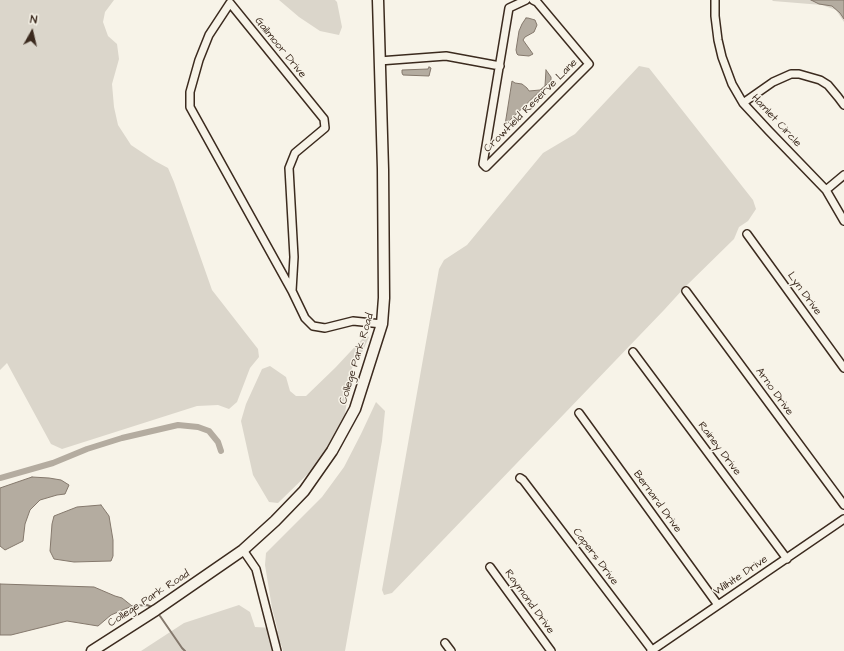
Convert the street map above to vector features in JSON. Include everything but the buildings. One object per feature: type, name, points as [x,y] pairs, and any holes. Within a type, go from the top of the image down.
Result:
[{"type":"main road","name":"College Park Road","points":[[92,651],[156,610],[243,550],[275,521],[300,496],[332,451],[355,409],[382,324],[384,298],[383,169],[378,0]]},
{"type":"street","name":"Crowfield Reserve Lane","points":[[526,0],[509,8],[483,164],[486,167],[589,64],[537,2],[533,0]]},
{"type":"street","name":"Hamlet Circle","points":[[715,0],[715,16],[722,57],[732,84],[743,103],[826,190],[844,221]]},
{"type":"street","name":"Gailmoor Drive","points":[[292,291],[294,257],[289,168],[295,153],[325,128],[324,119],[230,3],[209,35],[199,60],[190,92],[190,107],[292,291],[305,318],[313,326],[325,328],[353,321],[382,324]]},
{"type":"street","points":[[379,61],[446,56],[500,66]]},
{"type":"street","points":[[743,103],[773,82],[791,74],[799,74],[820,80],[828,85],[844,105]]},
{"type":"street","points":[[826,190],[844,175]]},
{"type":"street","name":"Lyn Drive","points":[[747,234],[844,368]]},
{"type":"street","name":"Arno Drive","points":[[686,292],[844,505]]},
{"type":"street","name":"Rainey Drive","points":[[634,352],[787,559]]},
{"type":"street","name":"Bernard Drive","points":[[578,413],[718,605]]},
{"type":"street","name":"Capers Drive","points":[[520,478],[652,651]]},
{"type":"street","name":"Wilhite Drive","points":[[652,651],[844,519]]},
{"type":"street","points":[[243,550],[256,569],[277,651]]},
{"type":"street","name":"Raymond Drive","points":[[490,567],[551,651]]},
{"type":"street","points":[[444,643],[451,651]]},
{"type":"shaded area","points":[[0,0],[114,0],[105,12],[103,22],[108,36],[117,44],[119,59],[112,84],[114,107],[118,125],[131,145],[168,168],[212,290],[258,349],[259,357],[250,368],[237,402],[229,409],[218,405],[197,406],[62,449],[51,444],[7,363],[0,370]]},
{"type":"shaded area","points":[[279,0],[335,0],[337,2],[342,27],[339,35],[320,31],[299,17]]},
{"type":"shaded area","points":[[772,0],[844,0],[844,22],[836,10],[822,5]]},
{"type":"shaded area","points":[[811,0],[844,0],[844,19],[832,6],[819,4]]},
{"type":"shaded area","points":[[526,18],[535,20],[537,25],[534,32],[525,37],[523,40],[533,54],[529,56],[518,55],[516,50],[519,31]]},
{"type":"shaded area","points":[[639,66],[649,68],[753,200],[756,209],[748,221],[739,227],[734,239],[685,287],[392,593],[384,595],[382,590],[439,269],[444,260],[467,245],[543,153],[575,134]]},
{"type":"shaded area","points":[[429,67],[431,68],[429,76],[403,75],[402,73],[402,70],[428,69]]},
{"type":"shaded area","points":[[546,70],[551,77],[551,80],[545,86]]},
{"type":"shaded area","points":[[512,81],[522,84],[529,91],[540,90],[544,87],[505,125]]},
{"type":"shaded area","points":[[365,336],[369,337],[360,357],[352,368],[344,420],[332,443],[316,466],[278,503],[269,502],[253,475],[241,421],[246,404],[262,369],[270,366],[286,377],[290,391],[296,396],[306,396]]},
{"type":"shaded area","points":[[376,402],[385,411],[382,441],[345,651],[283,651],[281,644],[275,651],[141,651],[184,623],[239,605],[250,612],[255,627],[273,628],[278,631],[272,608],[265,565],[266,553],[322,497],[344,467]]},
{"type":"shaded area","points":[[32,477],[61,480],[69,485],[65,494],[40,500],[30,510],[25,524],[23,541],[5,550],[0,546],[0,488]]},
{"type":"shaded area","points":[[101,505],[109,516],[113,540],[113,556],[111,561],[74,562],[54,559],[50,551],[54,516],[77,507]]},
{"type":"shaded area","points":[[0,584],[94,587],[122,598],[132,606],[111,615],[98,626],[67,621],[11,635],[0,635]]},
{"type":"waterway","points":[[0,478],[53,463],[87,449],[122,438],[178,425],[198,427],[209,431],[218,442],[221,451]]},
{"type":"waterway","points":[[132,606],[147,605],[152,607]]},
{"type":"waterway","points":[[160,616],[185,651]]}]
